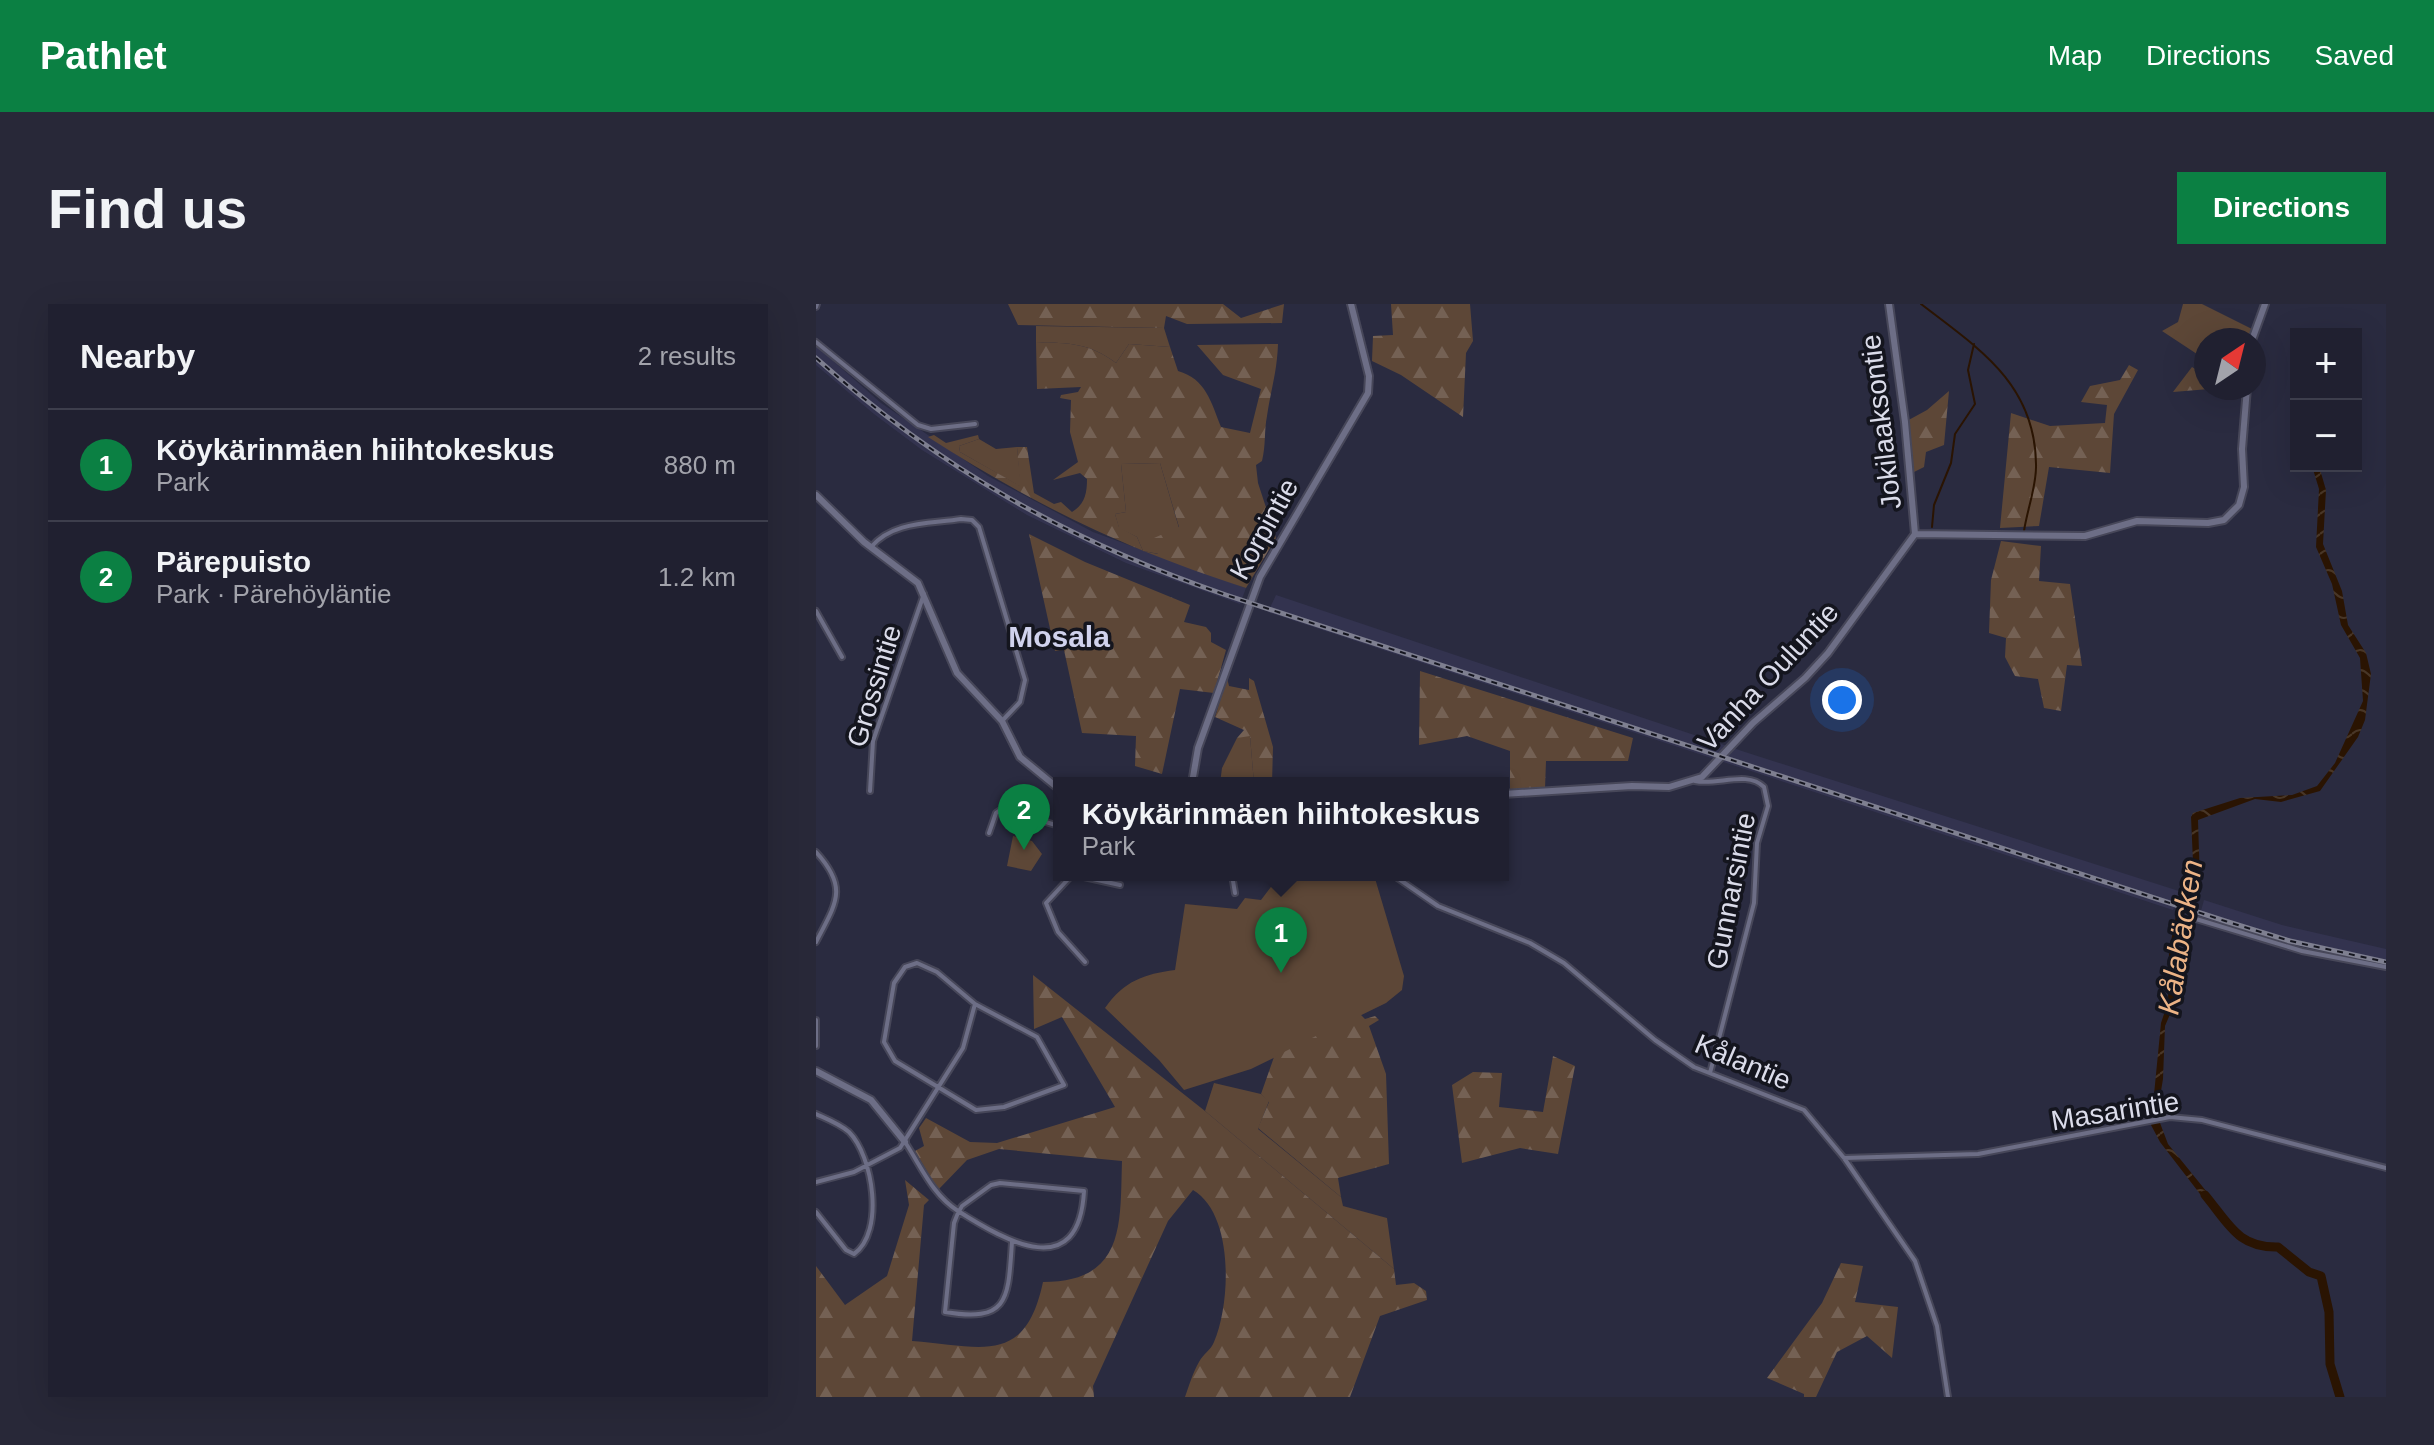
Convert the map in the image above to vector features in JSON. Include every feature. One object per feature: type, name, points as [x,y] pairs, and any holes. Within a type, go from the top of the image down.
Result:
[{"type":"street","name":"Korpintie","points":[[1193,777],[1198,748],[1260,577],[1368,393],[1369,376],[1351,304]]},
{"type":"street","name":"Jokilaaksontie","points":[[1889,304],[1905,422],[1915,534]]},
{"type":"street","points":[[2256,328],[2265,304]]},
{"type":"street","points":[[816,342],[918,425],[931,429],[975,424]]},
{"type":"street","points":[[1915,534],[2085,536],[2137,521],[2208,523],[2224,520],[2239,505],[2244,487],[2242,449],[2246,400]]},
{"type":"street","points":[[816,495],[871,547],[907,572],[924,594],[957,673],[1002,721],[1020,757],[1053,784]]},
{"type":"street","points":[[871,547],[884,533],[896,528],[961,519],[972,520],[979,527],[1025,680],[1023,696],[1002,721]]},
{"type":"street","name":"Vanha Ouluntie","points":[[1509,794],[1632,786],[1669,787],[1694,781],[1714,768],[1753,723],[1820,662],[1915,534]]},
{"type":"street","name":"Grossintie","points":[[870,791],[873,741],[924,594]]},
{"type":"street","points":[[816,611],[842,657]]},
{"type":"street","name":"Gunnarsintie","points":[[1694,781],[1708,784],[1751,779],[1764,787],[1768,806],[1757,843],[1754,903],[1710,1073]]},
{"type":"street","points":[[989,833],[996,813],[1002,809],[1053,824]]},
{"type":"street","points":[[816,852],[831,868],[838,886],[832,910],[816,942]]},
{"type":"street","points":[[1067,881],[1046,903],[1058,932],[1085,962]]},
{"type":"street","points":[[1101,881],[1120,885]]},
{"type":"street","points":[[1233,881],[1235,893]]},
{"type":"street","name":"Kålantie","points":[[1402,881],[1438,906],[1530,943],[1564,963],[1655,1040],[1694,1067],[1804,1110],[1844,1158],[1915,1261],[1937,1326],[1948,1397]]},
{"type":"street","points":[[2196,919],[2302,951],[2386,967]]},
{"type":"street","points":[[924,965],[975,1004],[1037,1037],[1064,1085],[1004,1107],[983,1111],[967,1107],[938,1090],[895,1061],[887,1049],[885,1035],[894,983],[905,967],[924,965]]},
{"type":"street","points":[[816,1190],[818,1182],[887,1157],[905,1142],[965,1043],[975,1004]]},
{"type":"street","points":[[816,1020],[816,1046]]},
{"type":"street","points":[[816,1071],[871,1100],[905,1142],[929,1183],[958,1211],[1012,1242],[1051,1246],[1069,1240],[1080,1223],[1084,1191],[1000,1183],[991,1185],[958,1211],[952,1238],[945,1312],[980,1316],[995,1311],[1003,1303],[1009,1288],[1012,1242]]},
{"type":"street","points":[[816,1114],[849,1132],[865,1167],[874,1209],[857,1253],[846,1250],[816,1212]]},
{"type":"street","name":"Masarintie","points":[[1844,1158],[1978,1154],[2170,1117],[2202,1120],[2386,1168]]},
{"type":"shaded area","points":[[816,346],[881,403],[988,476],[1093,532],[1246,588],[1240,604],[1126,563],[1027,515],[922,450],[874,414],[816,365]]},
{"type":"shaded area","points":[[1276,595],[1745,752],[2182,892],[2173,910],[1268,612]]},
{"type":"shaded area","points":[[2204,900],[2282,925],[2386,949],[2386,967],[2199,918]]},
{"type":"green space","points":[[1008,304],[1223,304],[1241,318],[1284,304],[1282,323],[1187,324],[1166,316],[1164,328],[1018,325]]},
{"type":"green space","points":[[1391,304],[1470,304],[1473,341],[1466,353],[1463,417],[1401,375],[1372,361],[1373,336],[1393,335]]},
{"type":"green space","points":[[2183,304],[2202,304],[2250,328],[2194,328],[2194,352],[2162,331],[2178,322]]},
{"type":"green space","points":[[1036,326],[1164,328],[1170,347],[1129,344],[1116,363],[1097,351],[1079,345],[1036,342]]},
{"type":"green space","points":[[1036,342],[1079,345],[1097,351],[1116,363],[1129,344],[1170,347],[1178,371],[1201,386],[1221,427],[1250,433],[1261,389],[1223,375],[1197,345],[1278,344],[1262,461],[1256,465],[1258,483],[1276,538],[1246,588],[1146,552],[1158,554],[1154,538],[1179,527],[1160,463],[1121,464],[1126,512],[1115,514],[1119,527],[1137,537],[1143,550],[1043,504],[928,437],[934,435],[946,443],[978,435],[979,439],[959,446],[960,452],[1020,486],[1017,447],[1027,447],[1034,493],[1054,504],[1061,502],[1072,512],[1084,498],[1087,479],[1080,473],[1053,480],[1078,462],[1070,432],[1071,400],[1060,398],[1061,395],[1078,392],[1081,387],[1037,389]]},
{"type":"green space","points":[[2129,365],[2138,370],[2114,414],[2110,473],[2049,467],[2039,526],[2000,528],[2011,413],[2050,426],[2105,423],[2107,405],[2081,402],[2090,386],[2120,380]]},
{"type":"green space","points":[[2192,367],[2194,368],[2194,390],[2173,392]]},
{"type":"green space","points":[[1949,391],[1944,445],[1926,452],[1924,467],[1910,474],[1905,422],[1927,410]]},
{"type":"green space","points":[[979,439],[996,449],[1017,447],[1021,487],[960,452],[959,446]]},
{"type":"green space","points":[[1160,463],[1179,528],[1159,554],[1143,551],[1137,537],[1119,528],[1115,514],[1126,512],[1121,464]]},
{"type":"green space","points":[[1029,534],[1085,562],[1190,605],[1184,622],[1206,627],[1211,633],[1211,642],[1226,650],[1214,693],[1180,689],[1162,774],[1135,766],[1136,736],[1082,733],[1064,650],[1055,651]]},
{"type":"green space","points":[[2001,541],[2041,546],[2039,581],[2070,584],[2082,666],[2067,665],[2061,711],[2044,708],[2038,679],[2015,676],[2005,657],[2006,638],[1989,633],[1991,580]]},
{"type":"green space","points":[[1420,671],[1633,738],[1628,761],[1546,761],[1545,789],[1510,791],[1510,751],[1467,736],[1419,745]]},
{"type":"green space","points":[[1227,678],[1229,686],[1249,690],[1249,678],[1254,681],[1273,747],[1272,777],[1253,777],[1250,736],[1237,738],[1244,730],[1215,717]]},
{"type":"green space","points":[[1250,736],[1253,777],[1221,777],[1237,738]]},
{"type":"green space","points":[[1013,836],[1032,841],[1042,854],[1031,871],[1007,866]]},
{"type":"green space","points":[[1275,881],[1376,881],[1404,976],[1402,990],[1386,1003],[1251,1069],[1184,1090],[1159,1060],[1105,1008],[1120,991],[1136,980],[1175,970],[1185,904],[1237,909],[1245,898],[1261,900]]},
{"type":"green space","points":[[1033,975],[1205,1111],[1394,1269],[1396,1285],[1414,1283],[1426,1291],[1427,1300],[1380,1316],[1350,1397],[1185,1397],[1197,1366],[1214,1342],[1220,1325],[1226,1283],[1222,1238],[1216,1218],[1206,1202],[1193,1190],[1168,1221],[1093,1386],[1094,1397],[816,1397],[816,1266],[845,1305],[887,1276],[909,1205],[905,1180],[929,1200],[924,1205],[912,1341],[979,1347],[1012,1339],[1025,1328],[1043,1282],[1070,1279],[1090,1272],[1104,1260],[1113,1245],[1118,1227],[1122,1161],[999,1149],[967,1160],[938,1190],[915,1151],[924,1146],[919,1128],[926,1118],[970,1142],[997,1143],[1115,1107],[1062,1017],[1034,1029]]},
{"type":"green space","points":[[1360,1014],[1365,1019],[1375,1016],[1379,1020],[1369,1026],[1386,1074],[1389,1164],[1338,1178],[1341,1197],[1258,1128],[1269,1102],[1261,1094],[1274,1057]]},
{"type":"green space","points":[[1553,1056],[1575,1066],[1558,1154],[1520,1148],[1462,1163],[1452,1085],[1473,1072],[1502,1073],[1499,1107],[1543,1112]]},
{"type":"green space","points":[[1214,1083],[1261,1094],[1269,1101],[1258,1129],[1341,1197],[1343,1206],[1387,1218],[1394,1269],[1205,1111]]},
{"type":"green space","points":[[1841,1263],[1863,1266],[1855,1302],[1898,1307],[1892,1358],[1867,1336],[1837,1352],[1816,1397],[1804,1397],[1804,1394],[1767,1378],[1822,1303]]},
{"type":"water","points":[[2314,472],[2321,472],[2326,490],[2323,544],[2342,591],[2348,625],[2366,653],[2371,674],[2365,720],[2358,737],[2320,791],[2281,802],[2255,799],[2198,820],[2200,883],[2189,897],[2177,939],[2174,1005],[2165,1026],[2163,1079],[2157,1115],[2168,1144],[2215,1202],[2210,1207],[2160,1142],[2151,1125],[2161,1023],[2168,1002],[2169,952],[2177,910],[2184,897],[2183,888],[2193,862],[2193,813],[2240,798],[2292,795],[2317,786],[2335,763],[2363,701],[2360,658],[2341,625],[2332,584],[2316,547],[2319,489]]},
{"type":"waterway","points":[[1921,304],[2000,370],[2026,411],[2033,436],[2036,472],[2024,531]]},
{"type":"waterway","points":[[1932,527],[1934,505],[1951,463],[1955,434],[1975,404],[1968,370],[1974,344]]},
{"type":"waterway","name":"Kålabäcken","points":[[2205,1195],[2244,1239],[2278,1247],[2309,1272],[2321,1276],[2329,1312],[2330,1364],[2340,1397]]},
{"type":"railway","points":[[816,358],[863,398],[959,468],[1060,526],[1168,574],[2225,921],[2290,941],[2386,962]]},
{"type":"place","name":"Pärepuisto","points":[[1024,850]]},
{"type":"place","name":"Köykärinmäen hiihtokeskus","points":[[1281,973]]},
{"type":"district","name":"Mosala","points":[[1059,636]]}]
